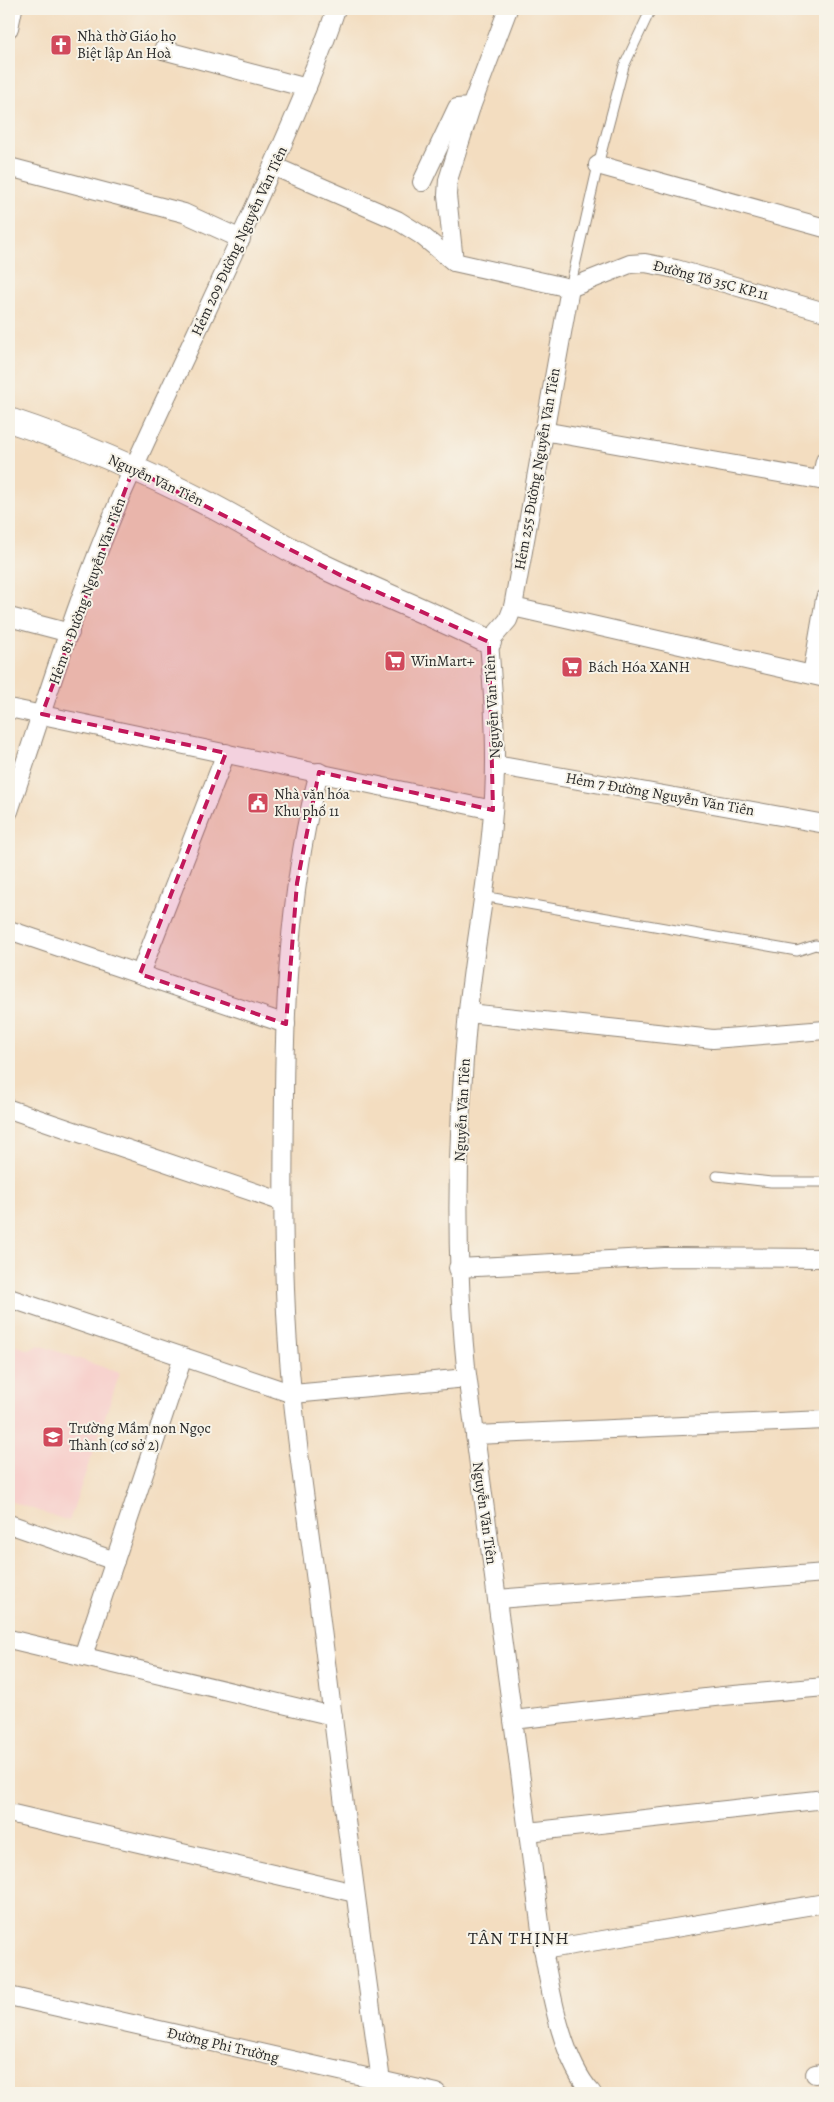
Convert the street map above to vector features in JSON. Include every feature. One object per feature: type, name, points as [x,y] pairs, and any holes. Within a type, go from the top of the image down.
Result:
[{"type":"street","points":[[9,28],[13,9]]},
{"type":"street","name":"Hẻm 209 Đường Nguyễn Văn Tiên","points":[[133,469],[241,239],[307,88],[336,9]]},
{"type":"street","points":[[454,262],[447,195],[448,180],[471,107],[508,9]]},
{"type":"street","points":[[163,50],[307,88]]},
{"type":"street","points":[[422,182],[457,108],[471,107]]},
{"type":"street","points":[[598,165],[825,228]]},
{"type":"street","points":[[273,166],[397,220],[426,239],[454,262],[570,288]]},
{"type":"street","points":[[9,167],[184,213],[241,239]]},
{"type":"street","name":"Đường Tổ 35C KP.11","points":[[570,288],[630,264],[646,263],[676,269],[825,312]]},
{"type":"street","name":"Hẻm 255 Đường Nguyễn Văn Tiên","points":[[489,642],[508,620],[513,608],[570,288]]},
{"type":"street","name":"Nguyễn Văn Tiên","points":[[9,420],[41,431],[133,469],[213,507],[342,576],[446,621],[489,642],[493,692],[495,765],[493,810],[468,1013],[458,1176],[458,1268],[467,1378],[543,1950],[551,1993],[561,2030],[578,2072],[592,2093]]},
{"type":"street","points":[[543,432],[823,480],[825,461]]},
{"type":"street","name":"Hẻm 81 Đường Nguyễn Văn Tiên","points":[[9,811],[98,554],[133,469]]},
{"type":"street","points":[[513,608],[818,677],[825,599]]},
{"type":"street","points":[[9,617],[70,633]]},
{"type":"street","points":[[9,708],[226,752],[493,810]]},
{"type":"street","points":[[140,974],[226,752]]},
{"type":"street","name":"Hẻm 7 Đường Nguyễn Văn Tiên","points":[[495,765],[825,824]]},
{"type":"street","points":[[319,772],[304,833],[297,883],[286,1024],[283,1202],[287,1322],[292,1394],[380,2087]]},
{"type":"street","points":[[9,930],[286,1024]]},
{"type":"street","points":[[468,1013],[713,1039],[825,1030]]},
{"type":"street","points":[[9,1109],[283,1202]]},
{"type":"street","points":[[458,1268],[666,1257],[825,1258]]},
{"type":"street","points":[[9,1298],[292,1394],[467,1378]]},
{"type":"street","points":[[83,1656],[183,1357]]},
{"type":"street","points":[[475,1434],[825,1420]]},
{"type":"street","points":[[9,1524],[115,1561]]},
{"type":"street","points":[[497,1599],[825,1573]]},
{"type":"street","points":[[9,1639],[332,1716]]},
{"type":"street","points":[[513,1720],[724,1696],[825,1687]]},
{"type":"street","points":[[528,1832],[825,1799]]},
{"type":"street","points":[[9,1813],[355,1893]]},
{"type":"street","points":[[543,1950],[825,1903]]},
{"type":"street","name":"Đường Phi Trường","points":[[9,1996],[380,2087],[437,2093]]},
{"type":"lane","points":[[570,288],[598,165],[624,66],[651,9]]},
{"type":"lane","points":[[482,896],[797,951],[815,945],[825,947]]},
{"type":"lane","points":[[717,1176],[771,1182],[825,1182]]},
{"type":"highlighted area","points":[[133,469],[342,576],[489,642],[493,810],[319,772],[297,883],[286,1024],[140,974],[226,753],[42,714]]},
{"type":"shaded area","name":"Trường Mầm non Ngọc Thành (cơ sở 2)","points":[[9,1343],[29,1350],[39,1345],[120,1373],[69,1521],[9,1501]]},
{"type":"place","name":"Nhà thờ Giáo họ Biệt lập An Hoà","points":[[61,45]]},
{"type":"place","name":"WinMart+","points":[[395,661]]},
{"type":"place","name":"Bách Hóa XANH","points":[[572,667]]},
{"type":"place","name":"Nhà văn hóa Khu phố 11","points":[[258,803]]},
{"type":"place","name":"Trường Mầm non Ngọc Thành (cơ sở 2)","points":[[53,1437]]},
{"type":"district","name":"TÂN THỊNH","points":[[519,1938]]}]
